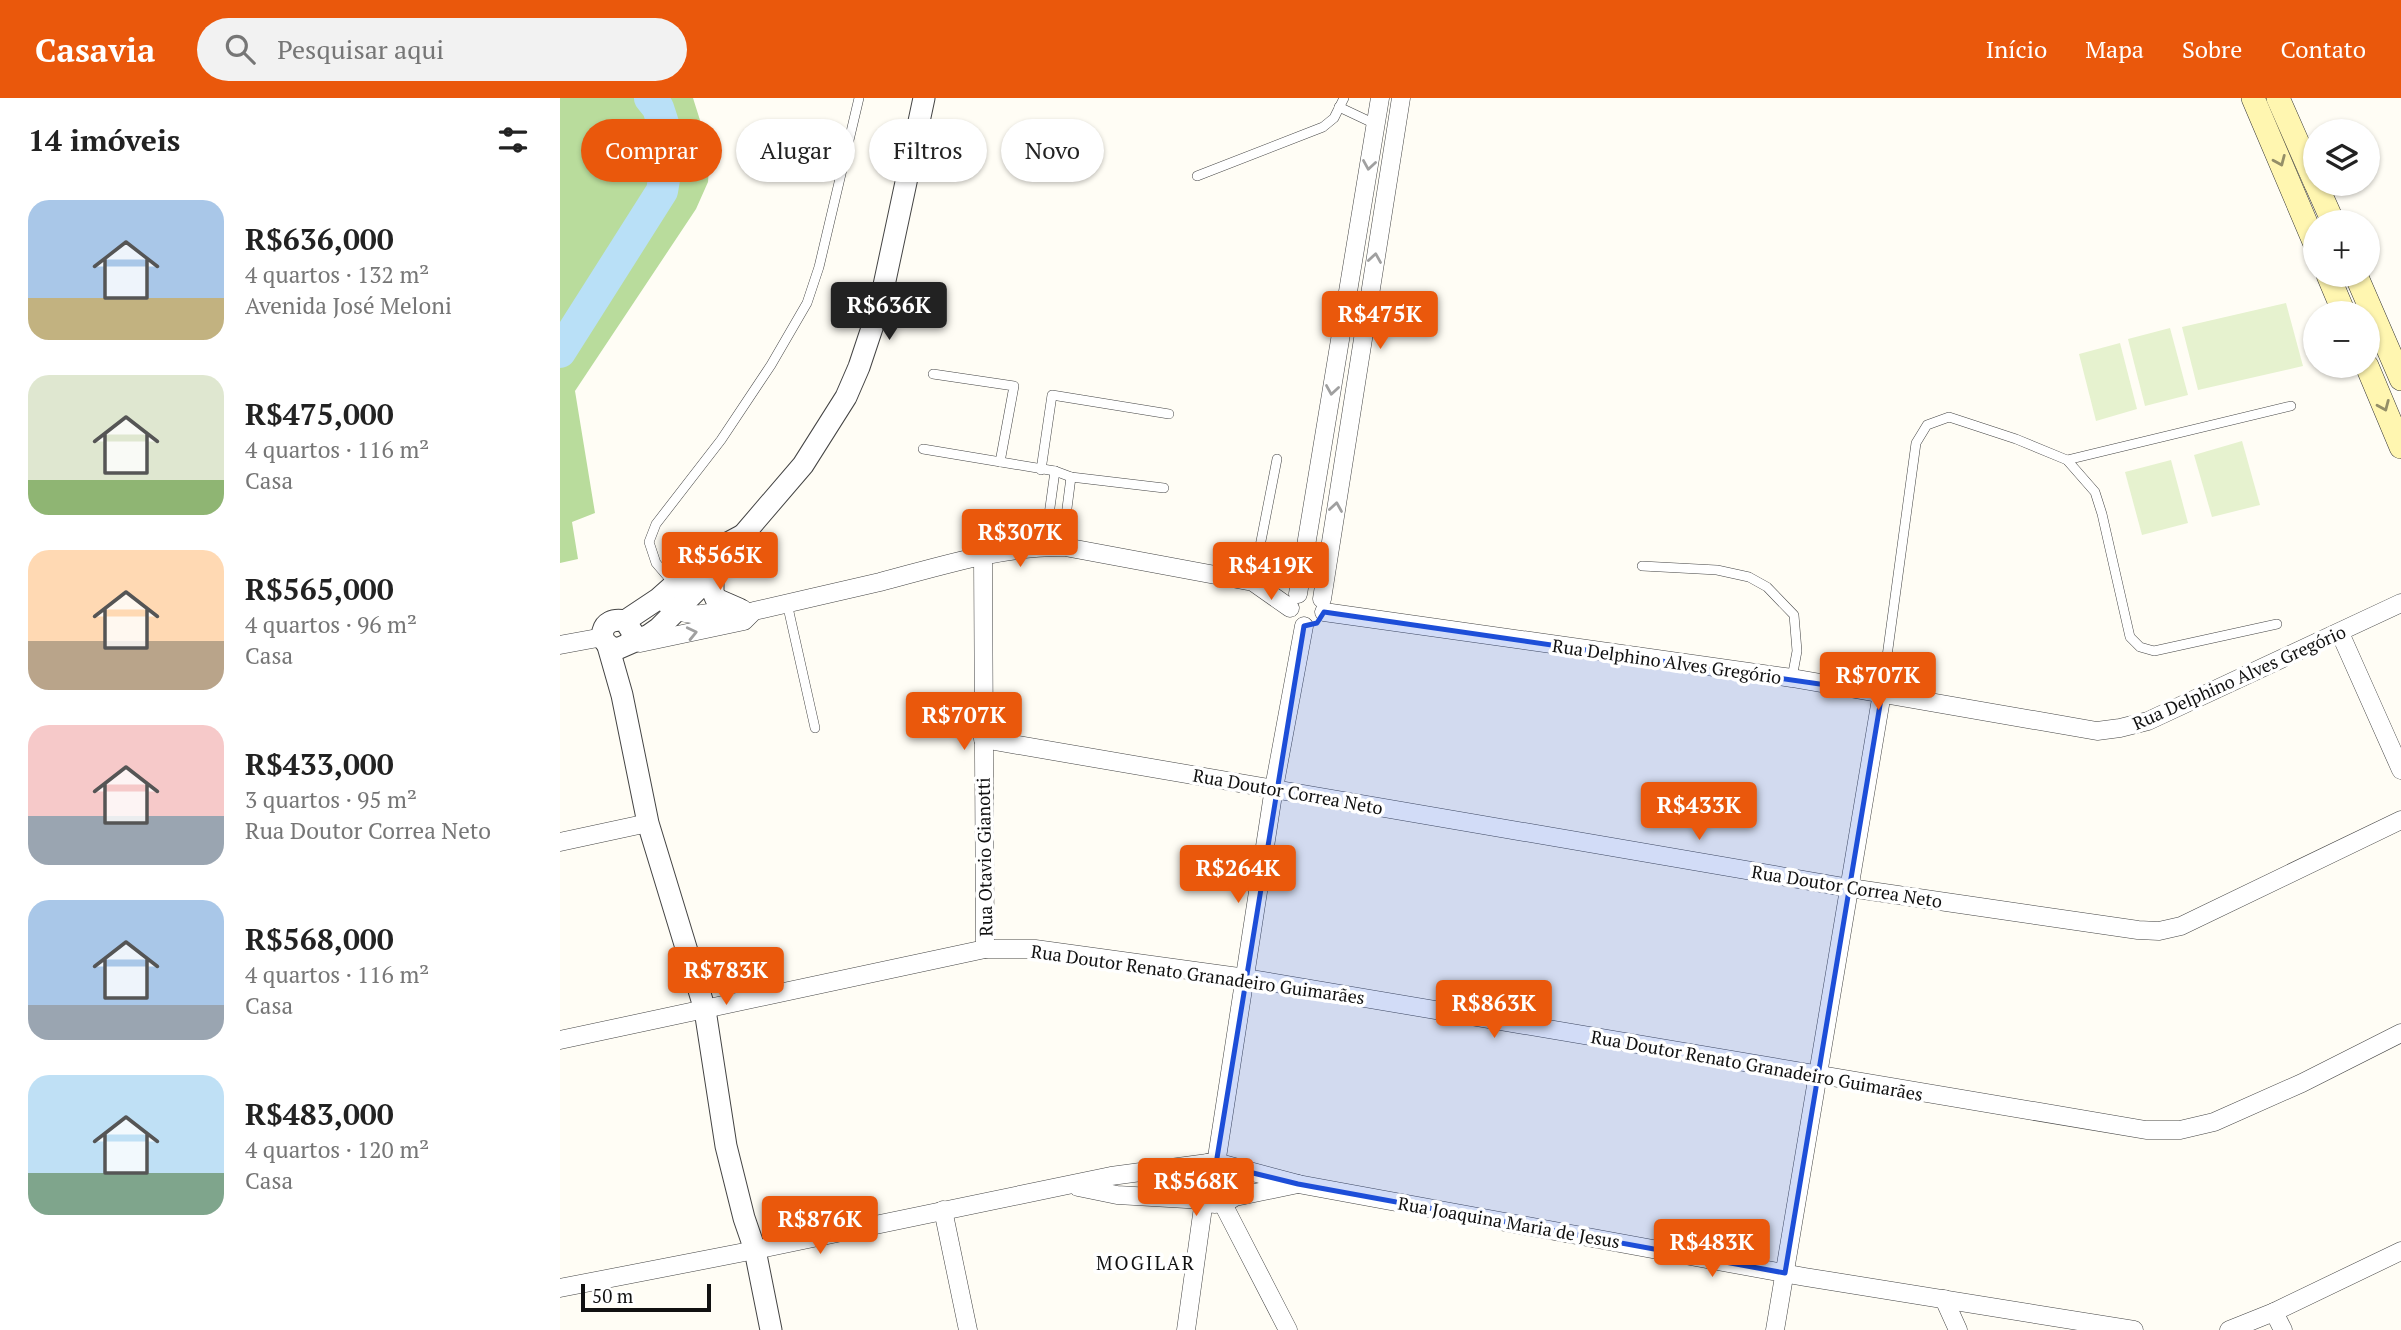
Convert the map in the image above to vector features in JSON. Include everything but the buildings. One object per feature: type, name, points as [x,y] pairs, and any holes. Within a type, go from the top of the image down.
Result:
[{"type":"main road","points":[[2253,98],[2303,216]]},
{"type":"main road","points":[[2278,98],[2303,154]]},
{"type":"main road","points":[[2361,287],[2401,379]]},
{"type":"main road","points":[[2372,378],[2401,447]]},
{"type":"street","points":[[618,644],[632,634],[625,621],[667,605],[713,576],[743,535],[803,465],[830,424],[859,368],[880,304],[924,98]]},
{"type":"street","points":[[1380,98],[1294,601],[1293,619],[1304,626],[1317,623],[1323,606],[1401,98]]},
{"type":"street","points":[[618,644],[654,632],[675,586],[711,552],[743,535]]},
{"type":"street","points":[[667,605],[695,615],[746,610],[864,586],[983,555],[1040,546],[1065,547],[1253,582],[1294,601]]},
{"type":"street","name":"Rua Otavio Gianotti","points":[[983,555],[985,949]]},
{"type":"street","points":[[713,576],[716,599],[746,610]]},
{"type":"street","points":[[1294,601],[1311,592],[1323,606]]},
{"type":"street","name":"Rua Delphino Alves Gregório","points":[[1323,606],[1792,678],[2097,731],[2148,721],[2401,603]]},
{"type":"street","points":[[560,645],[618,644],[744,621],[746,610]]},
{"type":"street","points":[[1298,1184],[1210,1204],[1200,1195],[1197,1181],[1218,1165],[1274,788],[1304,626]]},
{"type":"street","points":[[2340,633],[2401,771]]},
{"type":"street","points":[[618,644],[622,695],[648,823],[705,1010],[726,1146],[755,1250],[771,1330]]},
{"type":"street","points":[[1775,1330],[1882,693]]},
{"type":"street","name":"Rua Doutor Correa Neto","points":[[983,739],[1850,888],[2137,930],[2159,931],[2181,926],[2401,820]]},
{"type":"street","points":[[560,842],[648,823]]},
{"type":"street","name":"Rua Doutor Renato Granadeiro Guimarães","points":[[560,1040],[985,949],[1035,949],[1246,978],[2146,1130],[2180,1130],[2214,1122],[2302,1083],[2401,1033]]},
{"type":"street","points":[[560,1288],[1111,1176],[1218,1165],[1237,1177],[1239,1184],[1229,1201]]},
{"type":"street","name":"Rua Joaquina Maria de Jesus","points":[[1218,1165],[1298,1184],[1785,1273],[2134,1330]]},
{"type":"street","points":[[1072,1186],[1117,1195],[1204,1200]]},
{"type":"street","points":[[1186,1330],[1204,1200]]},
{"type":"street","points":[[1229,1201],[1288,1330]]},
{"type":"street","points":[[943,1210],[968,1330]]},
{"type":"street","points":[[2229,1330],[2274,1312],[2401,1251]]},
{"type":"street","points":[[1944,1298],[1958,1330]]},
{"type":"street","points":[[2274,1312],[2283,1330]]},
{"type":"lane","points":[[675,586],[656,563],[649,542],[656,524],[779,354],[807,303],[859,98]]},
{"type":"lane","points":[[1197,176],[1323,127],[1334,118],[1341,102],[1376,124]]},
{"type":"lane","points":[[933,374],[1014,386],[1000,462]]},
{"type":"lane","points":[[1041,470],[1052,395],[1169,414]]},
{"type":"lane","points":[[2067,460],[2291,406]]},
{"type":"lane","points":[[1882,693],[1916,443],[1927,425],[1949,417],[2016,439],[2067,460],[2095,492],[2130,637],[2140,647],[2154,651],[2277,624]]},
{"type":"lane","points":[[923,449],[1055,471],[1071,477],[1164,488]]},
{"type":"lane","points":[[1253,582],[1277,459]]},
{"type":"lane","points":[[1040,546],[1048,522],[1055,471]]},
{"type":"lane","points":[[1065,547],[1071,477]]},
{"type":"lane","points":[[1642,566],[1717,570],[1749,577],[1767,587],[1794,615],[1797,651],[1792,678]]},
{"type":"lane","points":[[786,603],[815,728]]},
{"type":"highlighted area","points":[[1324,612],[1882,693],[1785,1273],[1298,1184],[1216,1164],[1304,626],[1317,623]]},
{"type":"green space","points":[[560,98],[693,98],[700,119],[581,119],[581,182],[708,182],[696,209],[575,391],[595,513],[572,522],[578,559],[560,563]]},
{"type":"green space","points":[[2286,303],[2303,366],[2198,390],[2182,327]]},
{"type":"green space","points":[[2170,328],[2188,395],[2145,406],[2128,339]]},
{"type":"green space","points":[[2120,343],[2137,409],[2096,421],[2079,354]]},
{"type":"green space","points":[[2242,441],[2260,505],[2212,517],[2194,455]]},
{"type":"green space","points":[[2171,460],[2188,523],[2142,535],[2125,472]]},
{"type":"green space","points":[[1222,1170],[1232,1179],[1230,1192],[1213,1197],[1206,1191],[1206,1177],[1213,1171]]},
{"type":"waterway","points":[[560,352],[662,191],[670,145],[658,108],[650,98]]},
{"type":"district","name":"MOGILAR","points":[[1146,1262]]}]
